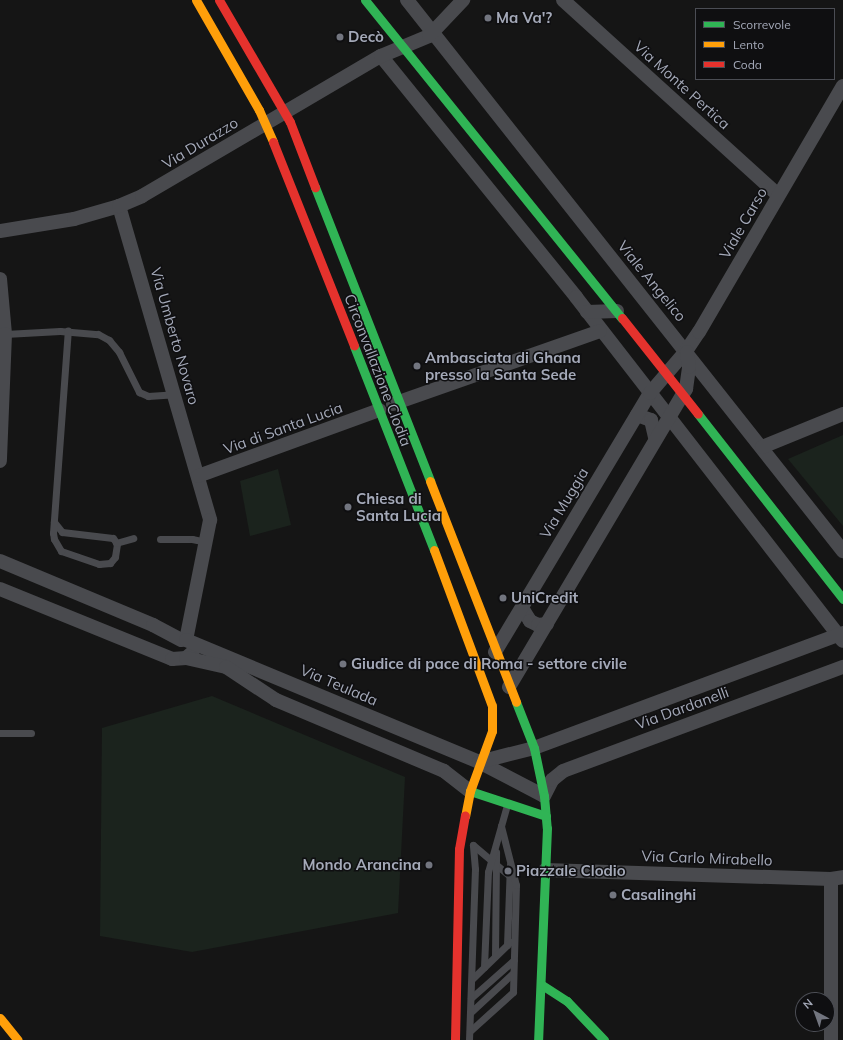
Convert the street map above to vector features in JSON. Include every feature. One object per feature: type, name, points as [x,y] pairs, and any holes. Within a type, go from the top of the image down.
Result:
[{"type":"main road","name":"Circonvallazione Clodia","points":[[196,0],[266,124],[377,405],[491,701],[492,731],[479,762]]},
{"type":"main road","name":"Circonvallazione Clodia","points":[[219,0],[286,112],[398,404],[534,748]]},
{"type":"main road","points":[[365,0],[618,311],[843,599]]},
{"type":"main road","points":[[534,748],[544,796],[546,816],[542,986],[538,1040]]},
{"type":"main road","points":[[455,1040],[457,870],[462,829],[470,791],[479,762]]},
{"type":"main road","points":[[470,791],[546,816]]},
{"type":"main road","points":[[542,986],[567,1001],[604,1040]]},
{"type":"main road","points":[[0,1018],[18,1040]]},
{"type":"street","name":"Viale Angelico","points":[[407,0],[428,36],[686,352],[843,551]]},
{"type":"street","points":[[402,46],[428,36],[463,0]]},
{"type":"street","name":"Via Monte Pertica","points":[[563,0],[778,195]]},
{"type":"street","name":"Via Durazzo","points":[[0,231],[68,220],[119,206],[161,186],[381,56],[402,46]]},
{"type":"street","points":[[381,56],[587,312],[600,331],[841,637]]},
{"type":"street","name":"Viale Carso","points":[[667,374],[686,352],[843,86]]},
{"type":"street","name":"Via Umberto Novaro","points":[[119,206],[210,520],[186,641],[176,646],[182,657]]},
{"type":"street","points":[[0,279],[5,334],[0,461]]},
{"type":"street","points":[[587,312],[618,311]]},
{"type":"street","points":[[377,405],[398,404],[600,331]]},
{"type":"street","points":[[509,687],[655,438],[683,394],[689,374],[686,352]]},
{"type":"street","name":"Via Muggia","points":[[495,652],[637,415],[650,394],[667,374]]},
{"type":"street","name":"Via di Santa Lucia","points":[[198,476],[377,405]]},
{"type":"street","points":[[762,447],[843,414]]},
{"type":"street","points":[[637,415],[651,420],[655,438]]},
{"type":"street","name":"Via Teulada","points":[[0,561],[153,625],[186,641],[479,762]]},
{"type":"street","points":[[0,589],[172,659],[182,657],[226,667],[276,700],[444,771],[470,791]]},
{"type":"street","points":[[522,608],[530,621],[538,625],[547,624]]},
{"type":"street","name":"Via Dardanelli","points":[[534,748],[841,637]]},
{"type":"street","name":"Via Dardanelli","points":[[544,796],[552,780],[563,771],[843,667]]},
{"type":"street","points":[[479,762],[534,748]]},
{"type":"street","points":[[479,762],[544,796]]},
{"type":"street","name":"Via Carlo Mirabello","points":[[545,870],[837,878]]},
{"type":"street","points":[[831,1040],[837,878]]},
{"type":"lane","points":[[54,522],[62,532],[107,535],[116,543],[117,553],[110,563],[99,564],[77,557],[58,548],[53,533],[68,331]]},
{"type":"lane","points":[[5,334],[68,331],[94,332],[109,340],[119,352],[136,388],[143,395],[174,394]]},
{"type":"lane","points":[[116,543],[133,538]]},
{"type":"lane","points":[[160,539],[192,539],[206,542]]},
{"type":"lane","points":[[0,733],[31,733]]},
{"type":"lane","points":[[495,956],[494,863],[496,848],[507,803]]},
{"type":"lane","points":[[470,1030],[513,992],[516,936],[516,881],[501,826]]},
{"type":"lane","points":[[462,829],[473,845],[516,881]]},
{"type":"lane","points":[[469,1040],[472,979],[473,845]]},
{"type":"lane","points":[[507,945],[510,858]]},
{"type":"lane","points":[[484,967],[488,872],[494,863]]},
{"type":"lane","points":[[472,979],[516,936]]},
{"type":"lane","points":[[471,998],[514,960]]},
{"type":"lane","points":[[471,1012],[513,973]]},
{"type":"shaded area","points":[[843,435],[843,526],[788,459]]},
{"type":"shaded area","points":[[278,469],[291,525],[250,536],[240,481]]},
{"type":"shaded area","points":[[212,696],[405,777],[398,913],[192,952],[100,936],[102,728]]},
{"type":"traffic: fast","points":[[365,0],[622,318]]},
{"type":"traffic: fast","points":[[315,187],[430,481]]},
{"type":"traffic: fast","points":[[354,346],[434,550]]},
{"type":"traffic: fast","points":[[698,414],[843,599]]},
{"type":"traffic: fast","points":[[516,702],[534,748],[544,796],[547,828],[538,1040]]},
{"type":"traffic: fast","points":[[470,791],[546,816]]},
{"type":"traffic: fast","points":[[542,985],[567,1001],[604,1040]]},
{"type":"traffic: slow","points":[[196,0],[259,110],[273,142]]},
{"type":"traffic: slow","points":[[430,481],[516,702]]},
{"type":"traffic: slow","points":[[434,550],[492,706],[492,731],[470,791],[465,816]]},
{"type":"traffic: slow","points":[[0,1018],[18,1040]]},
{"type":"traffic: jam","points":[[219,0],[290,122],[315,187]]},
{"type":"traffic: jam","points":[[273,142],[354,346]]},
{"type":"traffic: jam","points":[[622,318],[698,414]]},
{"type":"traffic: jam","points":[[455,1040],[459,849],[465,816]]},
{"type":"place","name":"Ma Va'?","points":[[488,18]]},
{"type":"place","name":"Decò","points":[[340,37]]},
{"type":"place","name":"Ambasciata di Ghana presso la Santa Sede","points":[[417,366]]},
{"type":"place","name":"Chiesa di Santa Lucia","points":[[348,507]]},
{"type":"place","name":"UniCredit","points":[[503,598]]},
{"type":"place","name":"Giudice di pace di Roma - settore civile","points":[[343,664]]},
{"type":"place","name":"Mondo Arancina","points":[[429,865]]},
{"type":"place","name":"Piazzale Clodio","points":[[508,871]]},
{"type":"place","name":"Casalinghi","points":[[613,895]]}]
